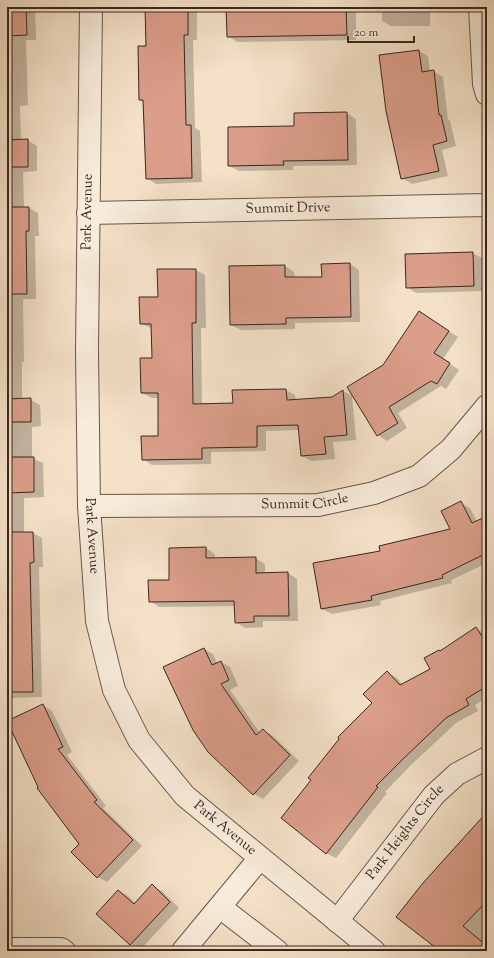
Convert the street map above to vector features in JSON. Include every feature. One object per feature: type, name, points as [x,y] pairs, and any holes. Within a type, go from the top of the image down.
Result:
[{"type":"street","name":"Park Avenue","points":[[91,7],[87,351],[89,506],[96,621],[114,690],[139,740],[185,796],[374,951]]},
{"type":"street","points":[[480,7],[484,84],[487,94]]},
{"type":"street","name":"Summit Drive","points":[[88,213],[487,204]]},
{"type":"street","name":"Summit Circle","points":[[89,506],[318,505],[374,493],[418,476],[450,449],[487,406]]},
{"type":"street","name":"Park Heights Circle","points":[[337,921],[434,795],[457,774],[487,758]]},
{"type":"street","points":[[183,951],[260,858]]},
{"type":"street","points":[[220,907],[277,951]]},
{"type":"street","points":[[7,948],[61,949],[64,951]]},
{"type":"building","points":[[7,7],[26,7],[27,35],[7,36]]},
{"type":"building","points":[[145,7],[188,7],[188,35],[184,35],[186,125],[191,125],[192,178],[146,179],[143,100],[139,100],[138,46],[146,46]]},
{"type":"building","points":[[226,7],[346,7],[347,35],[227,37]]},
{"type":"building","points":[[419,50],[422,72],[434,70],[439,115],[441,115],[447,141],[433,145],[439,171],[401,179],[386,111],[379,55]]},
{"type":"building","points":[[347,112],[348,160],[283,161],[284,165],[228,166],[228,127],[294,126],[294,113]]},
{"type":"building","points":[[28,139],[28,167],[7,167],[7,140]]},
{"type":"building","points":[[7,207],[29,207],[29,231],[26,231],[27,294],[7,294]]},
{"type":"building","points":[[473,252],[474,286],[406,288],[405,254]]},
{"type":"building","points":[[350,263],[351,317],[286,318],[286,324],[230,325],[229,266],[285,265],[285,277],[322,277],[321,264]]},
{"type":"building","points":[[157,269],[196,269],[196,323],[192,323],[193,404],[233,403],[232,390],[286,389],[287,400],[332,397],[343,390],[347,435],[324,437],[326,454],[301,456],[298,425],[257,426],[257,447],[202,448],[202,459],[142,460],[141,436],[158,436],[158,393],[141,393],[140,358],[152,358],[151,324],[140,324],[139,297],[158,297]]},
{"type":"building","points":[[419,311],[449,331],[434,353],[450,363],[437,384],[431,381],[389,407],[398,423],[377,436],[347,387],[383,365]]},
{"type":"building","points":[[31,398],[31,422],[7,422],[7,399]]},
{"type":"building","points":[[7,457],[34,457],[34,492],[7,493]]},
{"type":"building","points":[[461,501],[472,523],[487,516],[487,553],[442,575],[443,578],[371,596],[372,600],[321,609],[313,563],[380,551],[379,546],[450,529],[441,511]]},
{"type":"building","points":[[7,532],[33,532],[34,562],[30,563],[33,692],[7,692]]},
{"type":"building","points":[[206,547],[206,558],[256,557],[256,573],[288,572],[289,616],[254,616],[254,622],[235,623],[234,601],[149,602],[148,580],[169,580],[169,548]]},
{"type":"building","points":[[476,627],[487,644],[487,686],[466,699],[469,705],[446,718],[376,786],[378,787],[326,854],[281,818],[311,780],[308,778],[339,739],[338,737],[372,703],[363,694],[387,671],[400,685],[430,669],[424,658],[439,650],[440,651]]},
{"type":"building","points":[[204,648],[212,665],[221,661],[229,680],[221,684],[256,735],[263,729],[290,755],[253,795],[208,752],[193,730],[163,667]]},
{"type":"building","points":[[43,704],[63,747],[58,749],[97,800],[94,802],[133,840],[97,878],[71,852],[79,844],[37,788],[38,787],[7,721]]},
{"type":"building","points":[[487,812],[487,901],[463,926],[487,946],[487,951],[440,951],[396,917],[423,883]]},
{"type":"building","points":[[152,884],[170,902],[130,945],[96,914],[118,890],[134,904]]}]
